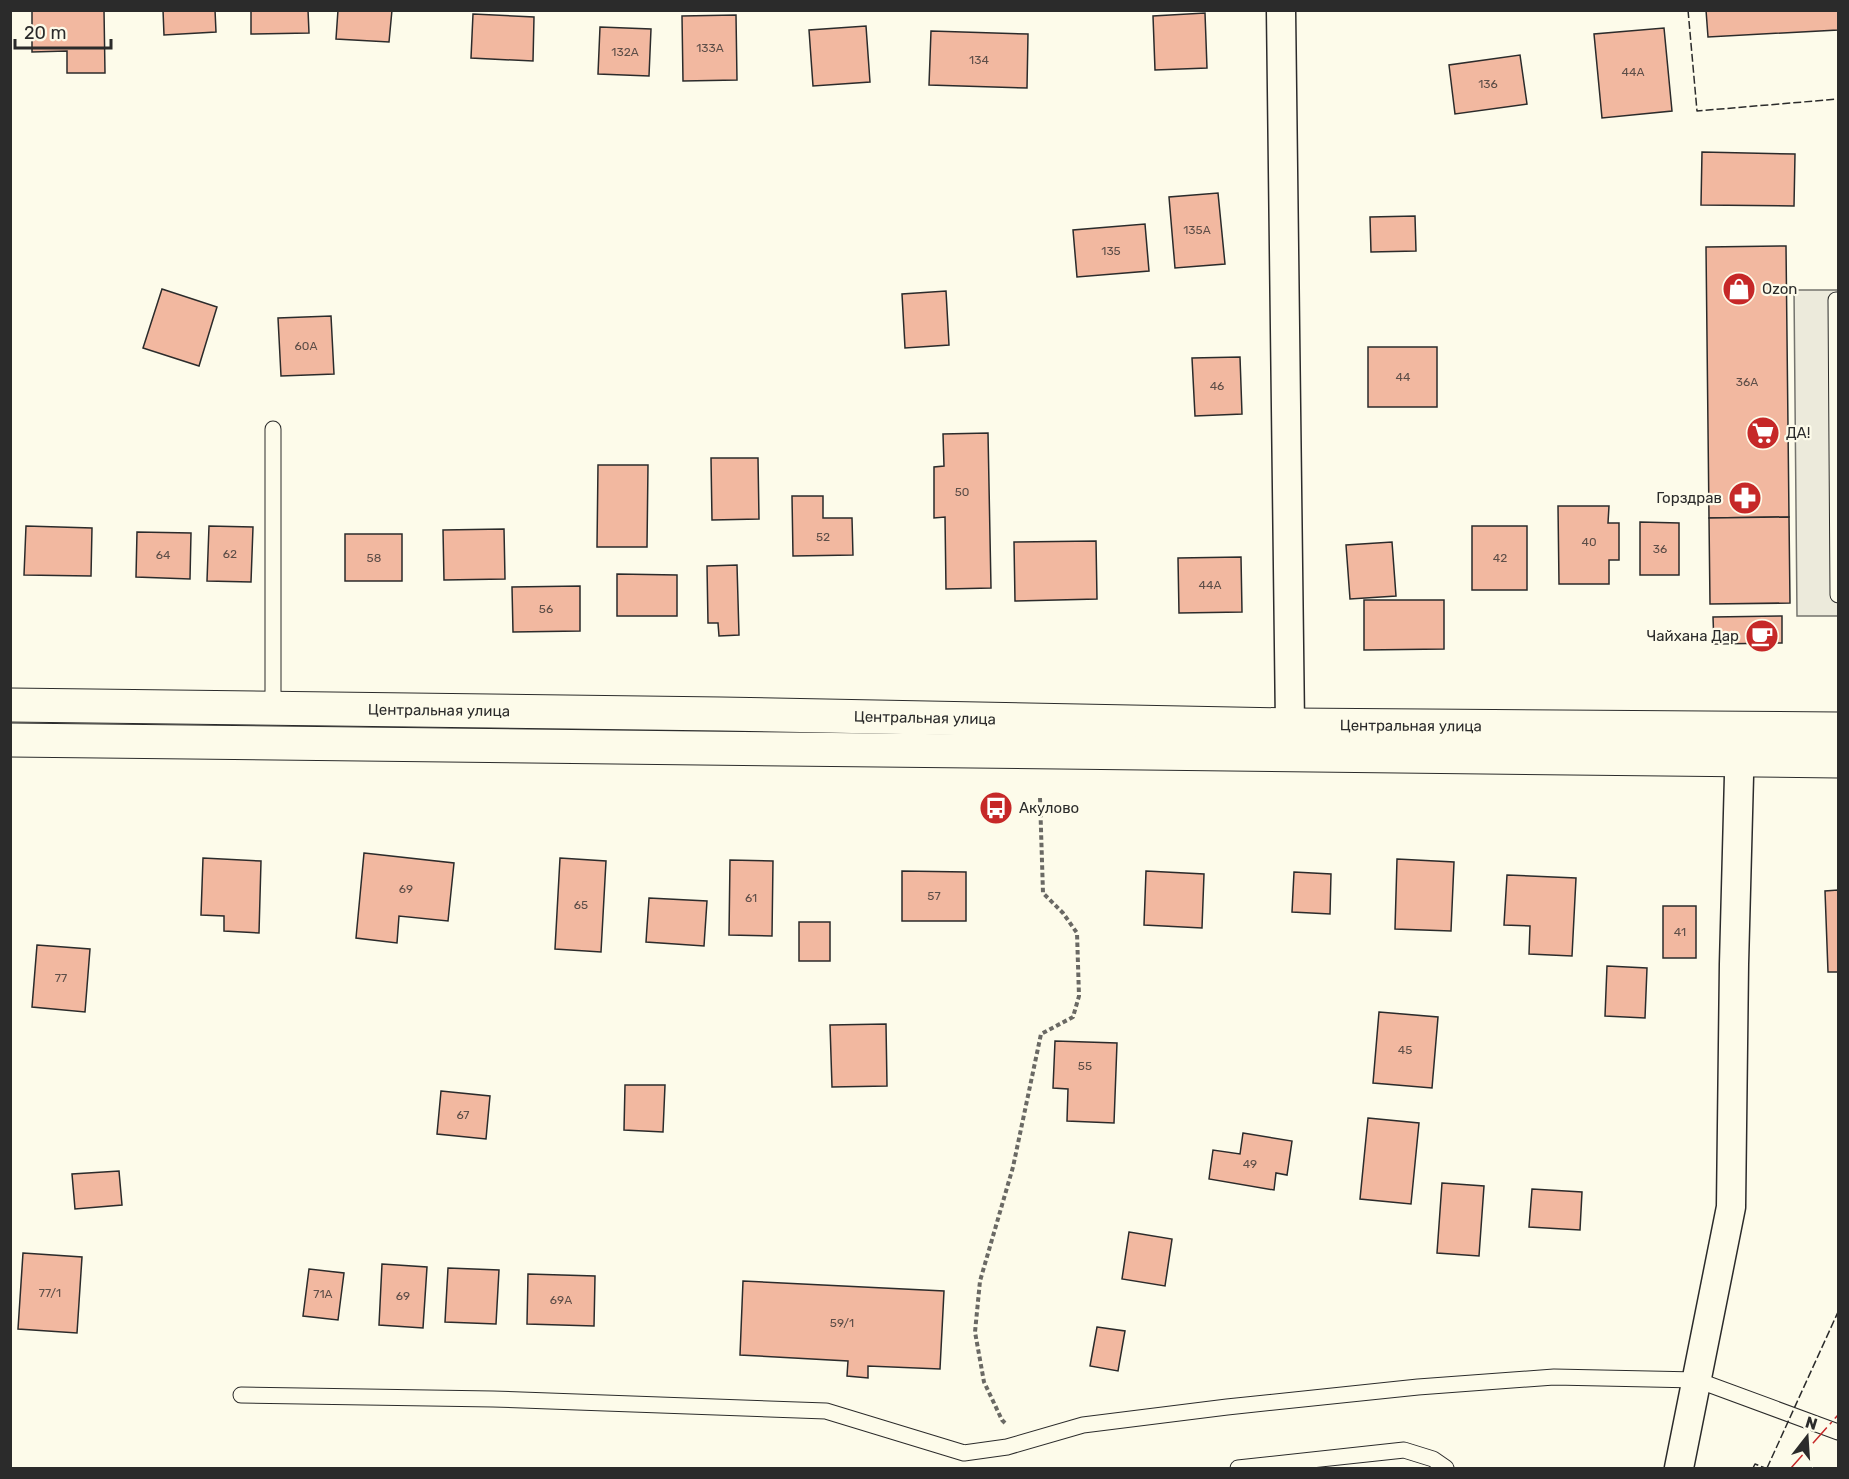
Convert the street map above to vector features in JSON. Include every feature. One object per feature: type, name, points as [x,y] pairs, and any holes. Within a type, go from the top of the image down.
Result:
[{"type":"main road","name":"Центральная улица","points":[[10,705],[1290,725],[1839,729]]},
{"type":"main road","name":"Центральная улица","points":[[10,740],[1839,760]]},
{"type":"street","points":[[1281,10],[1290,725]]},
{"type":"street","points":[[1679,1468],[1731,1207],[1741,727]]},
{"type":"lane","points":[[1838,595],[1836,300],[1839,300]]},
{"type":"lane","points":[[273,429],[273,708]]},
{"type":"lane","points":[[241,1395],[505,1400],[826,1411],[964,1453],[1007,1447],[1083,1425],[1418,1387],[1554,1377],[1697,1380],[1839,1432]]},
{"type":"lane","points":[[1238,1468],[1268,1467],[1404,1450],[1433,1459],[1446,1468]]},
{"type":"path","points":[[1027,1441],[1002,1420],[984,1382],[975,1332],[980,1281],[1013,1167],[1041,1034],[1073,1017],[1079,996],[1077,933],[1063,913],[1043,894],[1040,798]]},
{"type":"shaded area","points":[[1794,290],[1838,290],[1838,616],[1797,616]]},
{"type":"building","points":[[32,10],[104,10],[105,73],[67,73],[67,51],[32,52]]},
{"type":"building","points":[[163,10],[215,10],[216,32],[164,35]]},
{"type":"building","points":[[251,10],[308,10],[309,33],[251,34]]},
{"type":"building","points":[[338,10],[392,10],[389,42],[336,39]]},
{"type":"building","points":[[1706,10],[1838,10],[1838,30],[1708,37]]},
{"type":"building","points":[[1205,13],[1207,68],[1155,70],[1153,16]]},
{"type":"building","points":[[473,14],[534,17],[533,61],[471,58]]},
{"type":"building","points":[[736,15],[737,80],[683,81],[682,16]]},
{"type":"building","points":[[866,26],[870,82],[813,86],[809,30]]},
{"type":"building","points":[[600,27],[651,29],[649,76],[598,74]]},
{"type":"building","points":[[1664,28],[1672,111],[1602,118],[1594,34]]},
{"type":"building","points":[[931,31],[1028,34],[1027,88],[929,85]]},
{"type":"building","points":[[1520,55],[1527,104],[1455,114],[1449,65]]},
{"type":"building","points":[[1702,152],[1795,154],[1794,206],[1701,205]]},
{"type":"building","points":[[1218,193],[1225,264],[1175,268],[1169,197]]},
{"type":"building","points":[[1415,216],[1416,251],[1371,252],[1370,217]]},
{"type":"building","points":[[1145,224],[1149,271],[1077,277],[1073,230]]},
{"type":"building","points":[[1786,246],[1789,517],[1709,518],[1706,247]]},
{"type":"building","points":[[162,289],[217,307],[199,366],[143,348]]},
{"type":"building","points":[[946,291],[949,345],[905,348],[902,294]]},
{"type":"building","points":[[331,316],[334,374],[281,376],[278,318]]},
{"type":"building","points":[[1368,347],[1437,347],[1437,407],[1368,407]]},
{"type":"building","points":[[1240,357],[1242,414],[1195,416],[1192,358]]},
{"type":"building","points":[[988,433],[991,588],[946,589],[945,517],[934,518],[934,467],[944,466],[943,434]]},
{"type":"building","points":[[711,458],[758,458],[759,519],[712,520]]},
{"type":"building","points":[[598,465],[648,465],[647,547],[597,547]]},
{"type":"building","points":[[792,496],[823,496],[823,518],[852,518],[853,555],[793,556]]},
{"type":"building","points":[[1558,506],[1609,506],[1608,523],[1619,523],[1619,560],[1609,560],[1609,584],[1559,584]]},
{"type":"building","points":[[1789,517],[1790,603],[1710,604],[1709,518]]},
{"type":"building","points":[[1640,522],[1679,523],[1679,575],[1640,575]]},
{"type":"building","points":[[26,526],[92,528],[91,576],[24,575]]},
{"type":"building","points":[[209,526],[253,527],[251,582],[207,581]]},
{"type":"building","points":[[1472,526],[1527,526],[1527,590],[1472,590]]},
{"type":"building","points":[[504,529],[505,579],[444,580],[443,530]]},
{"type":"building","points":[[137,532],[191,533],[190,579],[136,577]]},
{"type":"building","points":[[345,534],[402,534],[402,581],[345,581]]},
{"type":"building","points":[[1096,541],[1097,599],[1015,601],[1014,542]]},
{"type":"building","points":[[1392,542],[1396,596],[1350,599],[1346,545]]},
{"type":"building","points":[[1241,557],[1242,612],[1179,613],[1178,558]]},
{"type":"building","points":[[737,565],[739,635],[719,636],[718,623],[708,623],[707,566]]},
{"type":"building","points":[[617,574],[677,575],[677,616],[617,616]]},
{"type":"building","points":[[580,586],[580,631],[513,632],[512,587]]},
{"type":"building","points":[[1364,600],[1444,600],[1444,649],[1364,650]]},
{"type":"building","points":[[1782,616],[1782,643],[1714,644],[1713,617]]},
{"type":"building","points":[[364,853],[454,863],[448,921],[399,916],[397,943],[356,938]]},
{"type":"building","points":[[203,858],[261,861],[259,933],[224,931],[224,916],[201,915]]},
{"type":"building","points":[[560,858],[606,861],[601,952],[555,949]]},
{"type":"building","points":[[1397,859],[1454,862],[1451,931],[1395,929]]},
{"type":"building","points":[[730,860],[773,861],[772,936],[729,935]]},
{"type":"building","points":[[902,871],[966,872],[966,921],[902,921]]},
{"type":"building","points":[[1146,871],[1204,874],[1202,928],[1144,925]]},
{"type":"building","points":[[1294,872],[1331,874],[1330,914],[1292,912]]},
{"type":"building","points":[[1507,875],[1576,878],[1572,956],[1529,954],[1530,926],[1504,925]]},
{"type":"building","points":[[1838,890],[1838,972],[1828,972],[1825,891]]},
{"type":"building","points":[[649,898],[707,901],[704,946],[646,942]]},
{"type":"building","points":[[1663,906],[1696,906],[1696,958],[1663,958]]},
{"type":"building","points":[[799,922],[830,922],[830,961],[799,961]]},
{"type":"building","points":[[37,945],[90,949],[85,1012],[32,1007]]},
{"type":"building","points":[[1607,966],[1647,968],[1645,1018],[1605,1016]]},
{"type":"building","points":[[1379,1012],[1438,1017],[1432,1088],[1373,1083]]},
{"type":"building","points":[[886,1024],[887,1086],[832,1087],[830,1025]]},
{"type":"building","points":[[1055,1041],[1117,1043],[1114,1123],[1067,1121],[1068,1089],[1053,1088]]},
{"type":"building","points":[[625,1085],[665,1085],[663,1132],[624,1130]]},
{"type":"building","points":[[441,1091],[490,1096],[486,1139],[437,1134]]},
{"type":"building","points":[[1368,1118],[1419,1123],[1411,1204],[1360,1199]]},
{"type":"building","points":[[1243,1133],[1292,1141],[1287,1175],[1276,1173],[1274,1190],[1209,1179],[1213,1150],[1240,1154]]},
{"type":"building","points":[[119,1171],[122,1205],[75,1209],[72,1174]]},
{"type":"building","points":[[1442,1183],[1484,1186],[1479,1256],[1437,1253]]},
{"type":"building","points":[[1532,1189],[1582,1192],[1580,1230],[1529,1227]]},
{"type":"building","points":[[1129,1232],[1172,1239],[1165,1286],[1122,1279]]},
{"type":"building","points":[[23,1253],[82,1257],[77,1333],[18,1329]]},
{"type":"building","points":[[382,1264],[427,1267],[423,1328],[379,1325]]},
{"type":"building","points":[[448,1268],[499,1270],[496,1324],[445,1322]]},
{"type":"building","points":[[309,1269],[344,1273],[338,1320],[303,1316]]},
{"type":"building","points":[[528,1274],[595,1276],[594,1326],[527,1324]]},
{"type":"building","points":[[743,1281],[944,1291],[940,1369],[868,1366],[868,1378],[847,1376],[848,1361],[740,1355]]},
{"type":"building","points":[[1097,1327],[1125,1331],[1118,1371],[1090,1366]]},
{"type":"fence","points":[[1688,10],[1697,111],[1838,99]]},
{"type":"fence","points":[[1767,1468],[1838,1312]]},
{"type":"fence","points":[[1753,1468],[1755,1464],[1765,1468]]},
{"type":"power","points":[[1791,1468],[1838,1415]]},
{"type":"place","name":"Ozon","points":[[1739,289]]},
{"type":"place","name":"ДА!","points":[[1763,433]]},
{"type":"place","name":"Горздрав","points":[[1745,498]]},
{"type":"place","name":"Чайхана Дар","points":[[1762,636]]},
{"type":"place","name":"Акулово","points":[[996,808]]}]
